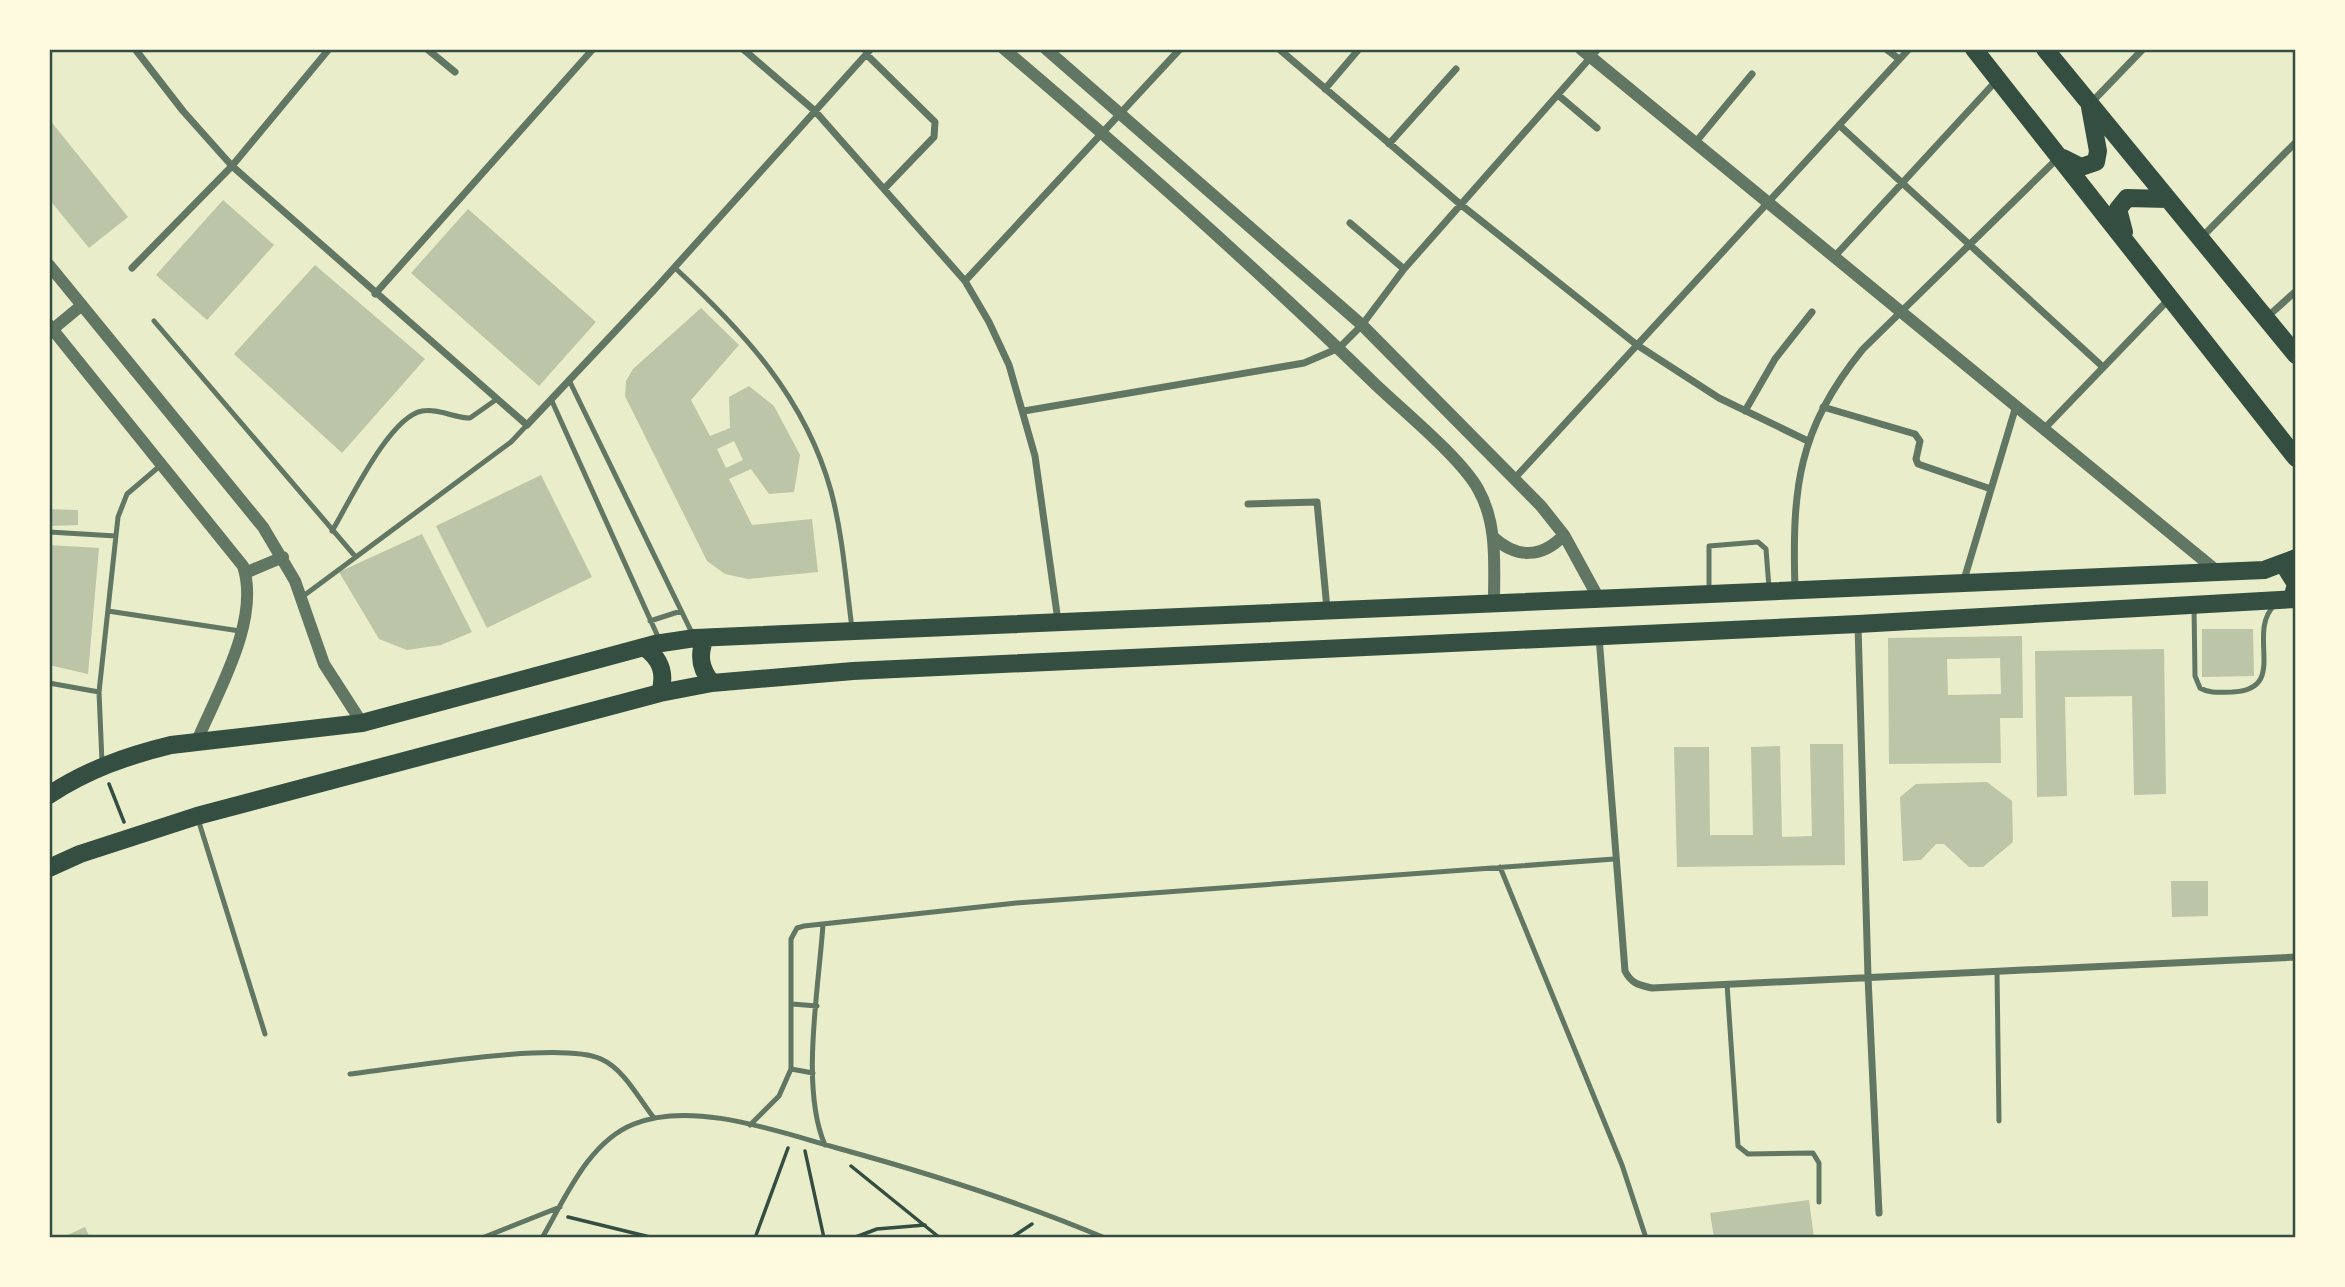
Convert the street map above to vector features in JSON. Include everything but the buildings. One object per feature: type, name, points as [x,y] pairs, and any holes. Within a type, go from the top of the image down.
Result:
[{"type":"main road","points":[[1974,49],[2171,296],[2249,402],[2296,458]]},
{"type":"main road","points":[[2045,49],[2296,355]]},
{"type":"main road","points":[[2060,156],[2081,167],[2096,162],[2098,151],[2090,104]]},
{"type":"main road","points":[[2127,241],[2119,216],[2121,202],[2133,196],[2168,199]]},
{"type":"main road","points":[[49,795],[102,765],[171,745],[362,723],[653,645],[700,638],[2264,570],[2290,561],[2296,584],[2294,599],[1858,624],[853,671],[712,683],[660,692],[197,816],[130,837],[49,868]]},
{"type":"main road","points":[[700,638],[701,666],[712,683]]},
{"type":"main road","points":[[653,645],[653,653],[663,672],[660,692]]},
{"type":"street","points":[[135,49],[183,111],[232,166],[527,425],[869,52],[935,122],[934,137],[884,189]]},
{"type":"street","points":[[132,268],[232,166],[328,49]]},
{"type":"street","points":[[427,49],[455,72]]},
{"type":"street","points":[[375,294],[593,49]]},
{"type":"street","points":[[743,49],[815,111],[965,281],[1009,365],[1024,411],[1035,456],[1058,621]]},
{"type":"street","points":[[1004,49],[1102,133],[1339,348],[1465,472],[1485,502],[1493,537],[1494,603]]},
{"type":"street","points":[[1046,49],[1362,325],[1514,478],[1564,535],[1599,599]]},
{"type":"street","points":[[965,281],[1180,49]]},
{"type":"street","points":[[1279,49],[1460,204],[1637,345],[1745,411],[1808,441]]},
{"type":"street","points":[[1325,89],[1359,49]]},
{"type":"street","points":[[1886,49],[1899,59]]},
{"type":"street","points":[[1514,478],[1909,49]]},
{"type":"street","points":[[2090,104],[2143,49]]},
{"type":"street","points":[[1024,411],[1304,363],[1339,348],[1362,325],[1404,269],[1460,204],[1558,95],[1590,52],[1695,143],[2218,572]]},
{"type":"street","points":[[1389,144],[1456,69]]},
{"type":"street","points":[[1695,143],[1752,74]]},
{"type":"street","points":[[1835,257],[1998,79]]},
{"type":"street","points":[[1558,95],[1597,128]]},
{"type":"street","points":[[1839,125],[2104,367]]},
{"type":"street","points":[[2201,239],[2296,142]]},
{"type":"street","points":[[1795,590],[1795,498],[1808,441],[1842,374],[1863,349],[2060,156]]},
{"type":"street","points":[[1350,223],[1404,269]]},
{"type":"street","points":[[49,265],[263,527],[283,557],[301,598],[324,664],[362,723]]},
{"type":"street","points":[[2266,318],[2296,291]]},
{"type":"street","points":[[2044,429],[2171,296]]},
{"type":"street","points":[[82,305],[51,327],[230,547],[245,573],[247,612],[242,632],[197,743]]},
{"type":"street","points":[[1745,411],[1775,359],[1812,312]]},
{"type":"street","points":[[1963,583],[2016,406]]},
{"type":"street","points":[[1823,407],[1915,434],[1920,441],[1916,458],[1918,464],[1991,489]]},
{"type":"street","points":[[1248,504],[1317,502],[1327,610]]},
{"type":"street","points":[[1493,537],[1506,548],[1521,554],[1537,553],[1552,547],[1564,535]]},
{"type":"street","points":[[245,573],[283,557]]},
{"type":"street","points":[[1858,624],[1868,977],[1879,1213]]},
{"type":"street","points":[[1599,635],[1614,859],[1625,971],[1630,981],[1652,988],[2296,957]]},
{"type":"lane","points":[[674,267],[734,322],[792,401],[815,444],[831,491],[841,540],[852,630]]},
{"type":"lane","points":[[154,321],[355,556]]},
{"type":"lane","points":[[569,380],[681,611],[700,638]]},
{"type":"lane","points":[[332,531],[368,466],[405,419],[423,410],[470,418],[497,399]]},
{"type":"lane","points":[[551,399],[650,621],[653,645]]},
{"type":"lane","points":[[301,598],[511,442],[527,425]]},
{"type":"lane","points":[[102,765],[99,692],[121,505],[127,494],[163,464]]},
{"type":"lane","points":[[49,532],[116,536]]},
{"type":"lane","points":[[1709,593],[1709,546],[1758,542],[1766,549],[1769,591]]},
{"type":"lane","points":[[2194,603],[2196,682],[2211,692],[2242,691],[2250,690],[2262,679],[2266,615],[2281,601],[2294,599]]},
{"type":"lane","points":[[108,611],[242,632]]},
{"type":"lane","points":[[650,621],[681,611]]},
{"type":"lane","points":[[49,683],[99,692]]},
{"type":"lane","points":[[197,816],[265,1034]]},
{"type":"lane","points":[[750,1125],[779,1096],[791,1069],[793,933],[804,926],[1016,903],[1614,859]]},
{"type":"lane","points":[[1500,867],[1622,1165],[1647,1238]]},
{"type":"lane","points":[[823,924],[813,1073],[816,1118],[825,1145]]},
{"type":"lane","points":[[1997,971],[1999,1121]]},
{"type":"lane","points":[[1727,984],[1738,1146],[1748,1154],[1813,1153],[1819,1163],[1819,1202]]},
{"type":"lane","points":[[792,1004],[817,1006]]},
{"type":"lane","points":[[351,1074],[523,1054],[590,1055],[616,1069],[654,1118]]},
{"type":"lane","points":[[791,1069],[813,1073]]},
{"type":"lane","points":[[542,1238],[584,1167],[616,1133],[634,1123],[654,1118],[697,1117],[750,1125],[920,1172],[1045,1214],[1105,1238]]},
{"type":"lane","points":[[482,1238],[560,1207]]},
{"type":"path","points":[[102,765],[130,837]]},
{"type":"path","points":[[755,1238],[792,1136]]},
{"type":"path","points":[[802,1139],[824,1238]]},
{"type":"path","points":[[825,1145],[940,1238]]},
{"type":"path","points":[[556,1214],[654,1238]]},
{"type":"path","points":[[1011,1238],[1045,1214]]},
{"type":"path","points":[[853,1238],[877,1229],[925,1225]]}]
